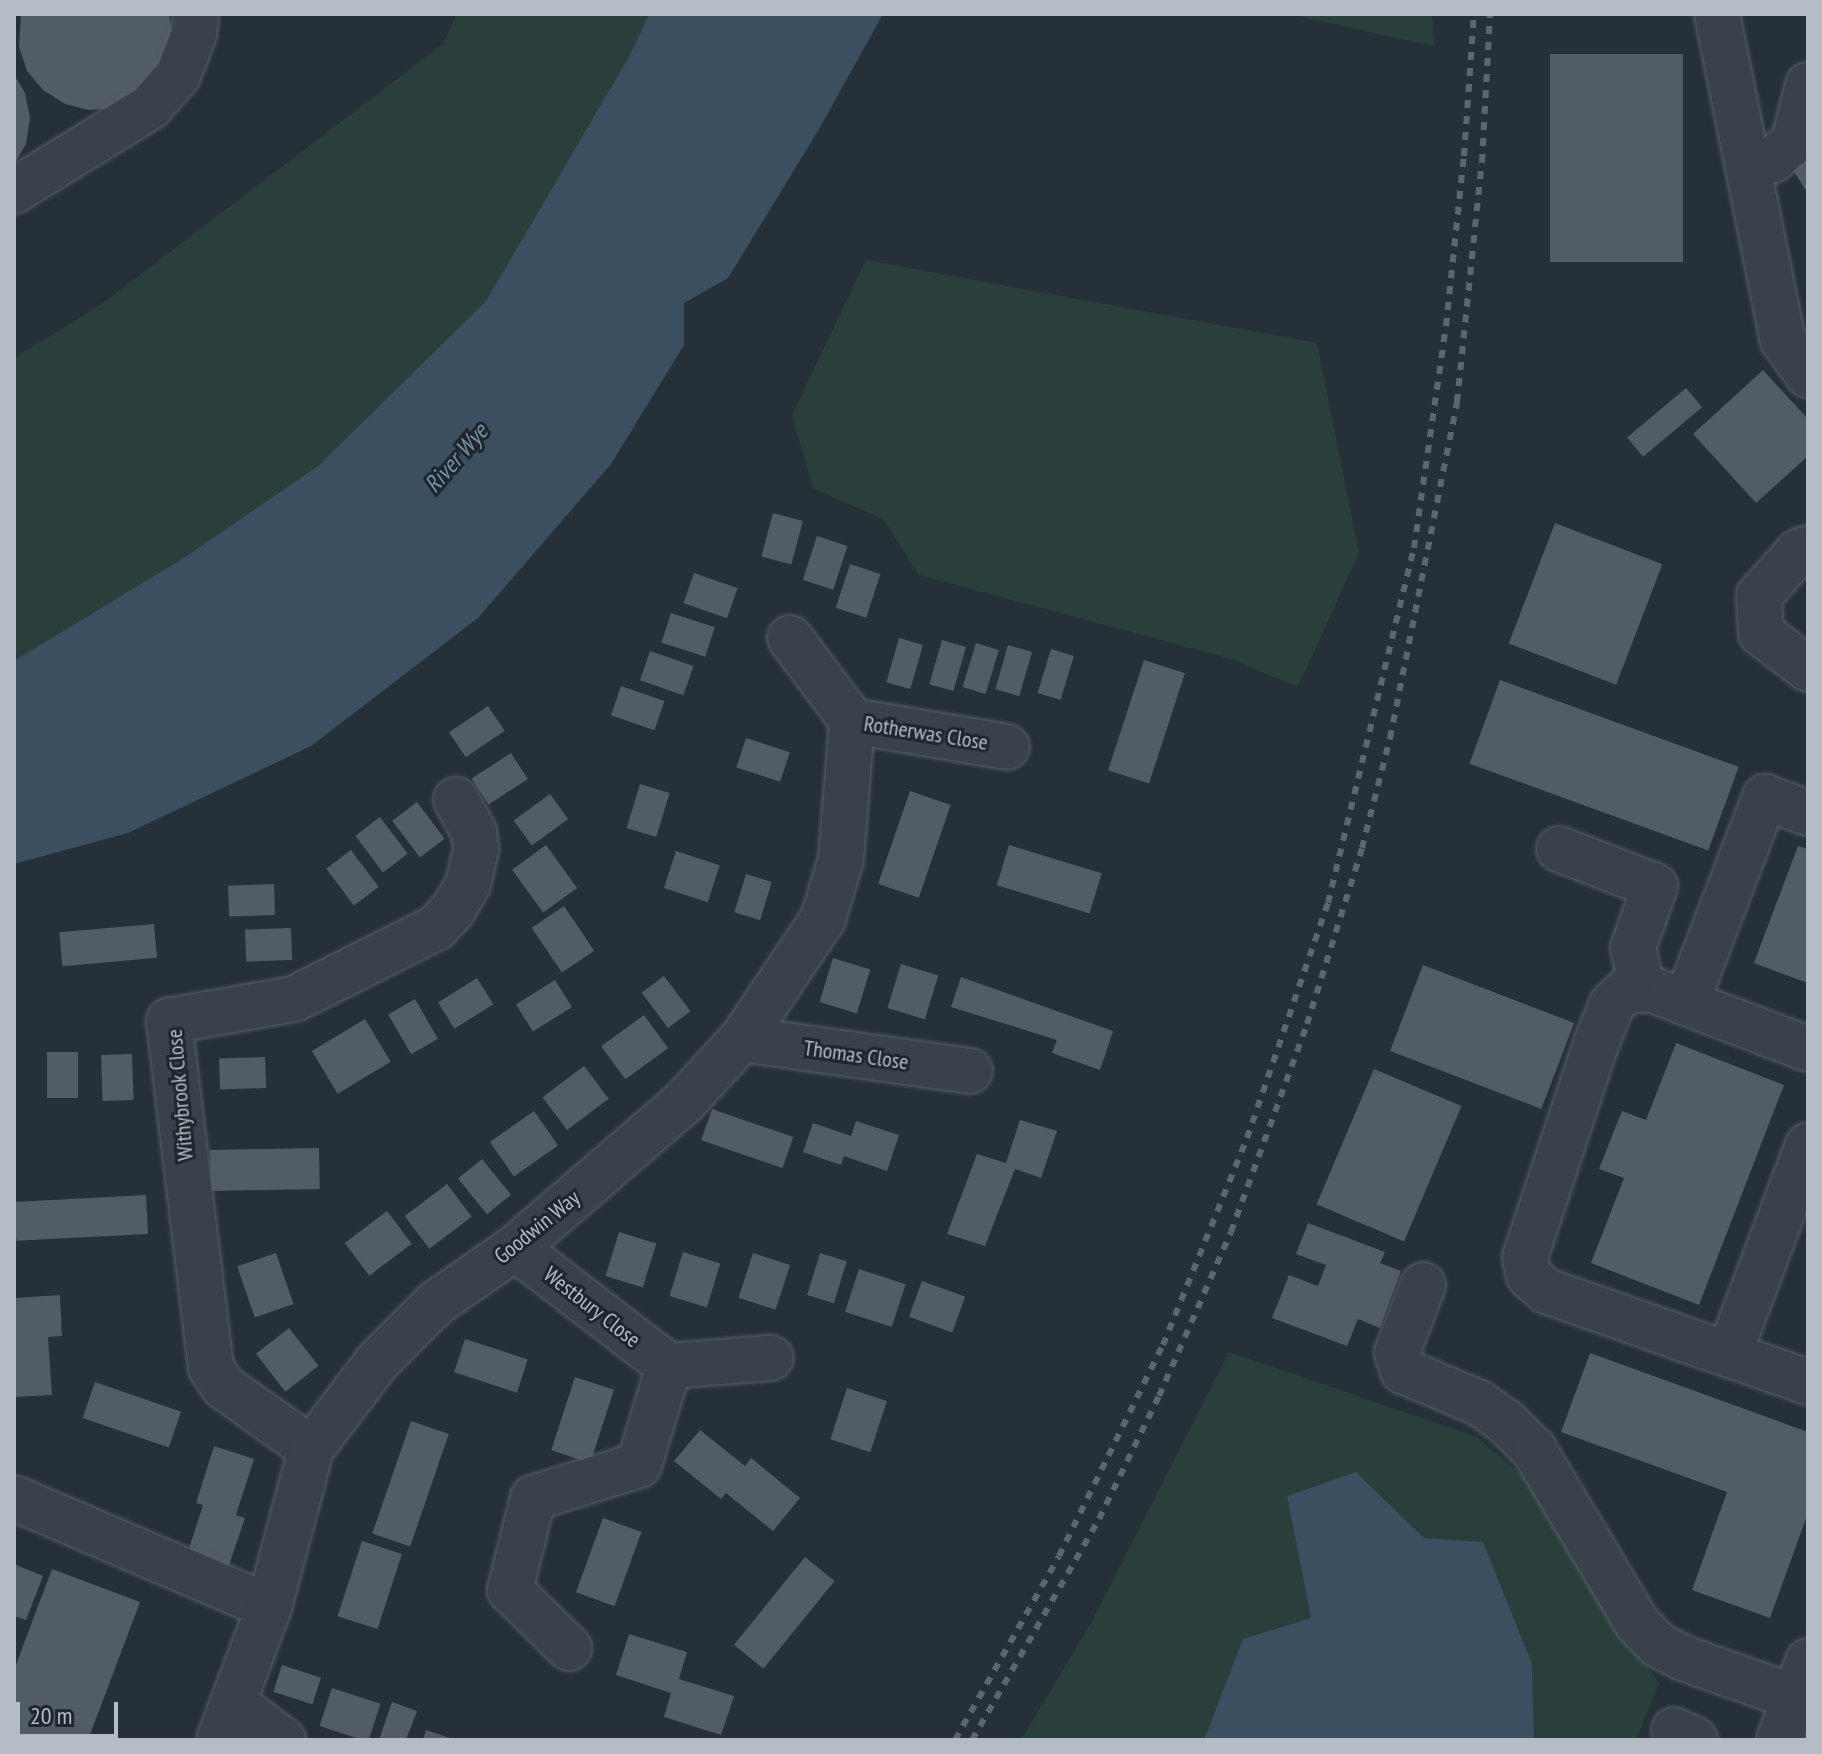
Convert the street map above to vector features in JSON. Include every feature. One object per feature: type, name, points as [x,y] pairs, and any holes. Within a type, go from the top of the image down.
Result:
[{"type":"street","points":[[14,191],[150,107],[178,75],[194,34],[196,14]]},
{"type":"street","points":[[1717,14],[1783,340],[1808,375]]},
{"type":"street","points":[[1748,167],[1773,160],[1794,141],[1808,85]]},
{"type":"street","points":[[1808,548],[1798,552],[1759,596],[1761,633],[1808,669]]},
{"type":"street","name":"Rotherwas Close","points":[[790,638],[852,721],[1007,747]]},
{"type":"street","name":"Goodwin Way","points":[[227,1722],[269,1607],[311,1449],[387,1352],[436,1303],[515,1248],[684,1102],[742,1039],[823,919],[841,859],[852,721]]},
{"type":"street","points":[[1686,1003],[1765,797],[1808,813]]},
{"type":"street","name":"Withybrook Close","points":[[311,1449],[224,1387],[211,1368],[169,1021],[294,999],[437,927],[453,910],[468,884],[476,848],[474,832],[456,800]]},
{"type":"street","points":[[1559,849],[1655,886],[1633,948],[1643,990]]},
{"type":"street","points":[[1808,1049],[1653,990],[1627,990],[1612,1004],[1525,1258],[1529,1276],[1546,1291],[1808,1382]]},
{"type":"street","name":"Thomas Close","points":[[742,1039],[970,1071]]},
{"type":"street","points":[[1729,1354],[1808,1145]]},
{"type":"street","name":"Westbury Close","points":[[515,1248],[669,1366]]},
{"type":"street","points":[[1423,1285],[1397,1353],[1403,1371],[1479,1403],[1505,1421],[1534,1450],[1637,1623],[1658,1645],[1683,1658],[1801,1679],[1779,1740]]},
{"type":"street","points":[[569,1648],[510,1590],[533,1498],[639,1465],[669,1366],[771,1358]]},
{"type":"street","points":[[14,1498],[269,1607]]},
{"type":"street","points":[[227,1722],[283,1740]]},
{"type":"green space","points":[[457,14],[649,14],[630,55],[486,301],[318,466],[185,557],[14,661],[14,358],[103,303],[443,44]]},
{"type":"green space","points":[[1287,14],[1432,14],[1434,46]]},
{"type":"green space","points":[[866,260],[1317,343],[1359,553],[1298,687],[1231,659],[919,575],[884,520],[813,488],[792,415]]},
{"type":"green space","points":[[1229,1352],[1477,1437],[1544,1493],[1614,1618],[1659,1683],[1636,1740],[1534,1740],[1532,1664],[1424,1538],[1356,1472],[1287,1496],[1312,1618],[1243,1640],[1204,1740],[1021,1740],[1092,1621]]},
{"type":"water","name":"River Wye","points":[[649,14],[883,14],[818,131],[728,278],[684,303],[684,345],[611,464],[478,618],[311,746],[128,833],[14,864],[14,661],[185,557],[318,466],[486,301],[630,55]]},
{"type":"water","points":[[1356,1472],[1424,1538],[1483,1542],[1532,1664],[1534,1740],[1204,1740],[1243,1639],[1311,1618],[1287,1496]]},
{"type":"building","points":[[21,14],[169,14],[172,33],[156,80],[115,108],[89,110],[65,104],[43,90],[27,71],[19,47]]},
{"type":"building","points":[[1550,54],[1683,54],[1683,262],[1550,262]]},
{"type":"building","points":[[14,74],[25,93],[30,118],[26,144],[14,165]]},
{"type":"building","points":[[1808,160],[1808,194],[1793,170]]},
{"type":"building","points":[[1763,370],[1808,419],[1808,456],[1756,503],[1693,434]]},
{"type":"building","points":[[1686,388],[1702,407],[1643,457],[1627,437]]},
{"type":"building","points":[[773,513],[803,521],[791,564],[761,556]]},
{"type":"building","points":[[1555,523],[1662,564],[1616,685],[1509,643]]},
{"type":"building","points":[[817,536],[847,546],[833,590],[803,580]]},
{"type":"building","points":[[850,564],[880,574],[866,618],[836,608]]},
{"type":"building","points":[[694,573],[737,588],[727,618],[684,603]]},
{"type":"building","points":[[671,613],[715,627],[705,657],[661,642]]},
{"type":"building","points":[[899,638],[923,645],[910,689],[886,682]]},
{"type":"building","points":[[942,640],[966,647],[953,691],[929,684]]},
{"type":"building","points":[[976,643],[999,650],[986,694],[963,687]]},
{"type":"building","points":[[1008,645],[1032,652],[1019,696],[995,689]]},
{"type":"building","points":[[1051,649],[1074,656],[1061,700],[1038,693]]},
{"type":"building","points":[[650,651],[693,666],[683,695],[640,680]]},
{"type":"building","points":[[1144,660],[1185,673],[1149,784],[1108,770]]},
{"type":"building","points":[[1500,680],[1739,767],[1708,851],[1470,764]]},
{"type":"building","points":[[621,686],[664,701],[654,730],[611,715]]},
{"type":"building","points":[[488,706],[505,731],[466,757],[449,732]]},
{"type":"building","points":[[746,738],[790,752],[780,782],[736,767]]},
{"type":"building","points":[[511,753],[528,779],[488,805],[472,779]]},
{"type":"building","points":[[640,784],[670,793],[656,837],[627,828]]},
{"type":"building","points":[[910,791],[951,805],[919,898],[878,884]]},
{"type":"building","points":[[550,794],[568,819],[532,846],[514,820]]},
{"type":"building","points":[[417,802],[445,839],[420,857],[392,821]]},
{"type":"building","points":[[380,817],[408,854],[383,872],[355,836]]},
{"type":"building","points":[[546,845],[577,888],[543,913],[512,870]]},
{"type":"building","points":[[1009,845],[1102,873],[1089,914],[997,885]]},
{"type":"building","points":[[1798,846],[1808,849],[1808,983],[1754,963]]},
{"type":"building","points":[[351,850],[379,887],[354,905],[326,869]]},
{"type":"building","points":[[676,851],[720,865],[708,902],[664,888]]},
{"type":"building","points":[[746,874],[772,882],[760,920],[734,912]]},
{"type":"building","points":[[274,884],[275,915],[229,917],[228,886]]},
{"type":"building","points":[[564,906],[594,951],[562,973],[532,928]]},
{"type":"building","points":[[154,924],[157,958],[62,966],[59,932]]},
{"type":"building","points":[[291,928],[292,960],[246,962],[245,930]]},
{"type":"building","points":[[833,958],[870,969],[857,1013],[820,1002]]},
{"type":"building","points":[[901,964],[938,975],[925,1019],[888,1008]]},
{"type":"building","points":[[1423,965],[1574,1023],[1541,1109],[1390,1051]]},
{"type":"building","points":[[664,976],[690,1011],[668,1028],[642,993]]},
{"type":"building","points":[[961,977],[1113,1031],[1100,1070],[1052,1053],[1057,1040],[951,1007]]},
{"type":"building","points":[[477,978],[493,1004],[454,1029],[438,1002]]},
{"type":"building","points":[[555,980],[572,1007],[533,1032],[516,1004]]},
{"type":"building","points":[[415,999],[438,1039],[411,1054],[388,1014]]},
{"type":"building","points":[[644,1015],[668,1048],[625,1079],[601,1046]]},
{"type":"building","points":[[365,1019],[391,1062],[338,1094],[312,1051]]},
{"type":"building","points":[[1676,1043],[1784,1085],[1699,1305],[1591,1263],[1624,1178],[1599,1169],[1622,1111],[1646,1120]]},
{"type":"building","points":[[47,1052],[78,1052],[78,1098],[47,1098]]},
{"type":"building","points":[[132,1054],[134,1100],[103,1101],[101,1055]]},
{"type":"building","points":[[265,1057],[266,1088],[220,1090],[219,1059]]},
{"type":"building","points":[[584,1066],[609,1099],[567,1130],[542,1097]]},
{"type":"building","points":[[1374,1069],[1461,1106],[1404,1241],[1317,1204]]},
{"type":"building","points":[[712,1109],[793,1137],[783,1168],[701,1140]]},
{"type":"building","points":[[534,1111],[558,1145],[514,1176],[490,1142]]},
{"type":"building","points":[[1020,1120],[1057,1131],[1041,1178],[1015,1169],[985,1246],[947,1234],[977,1154],[1006,1163]]},
{"type":"building","points":[[856,1121],[899,1135],[887,1171],[844,1156],[841,1165],[803,1152],[813,1123],[851,1136]]},
{"type":"building","points":[[319,1148],[320,1189],[211,1191],[210,1150]]},
{"type":"building","points":[[482,1159],[511,1195],[487,1214],[458,1179]]},
{"type":"building","points":[[447,1184],[472,1217],[429,1249],[405,1216]]},
{"type":"building","points":[[146,1195],[148,1234],[16,1241],[14,1202]]},
{"type":"building","points":[[387,1211],[412,1244],[369,1276],[345,1243]]},
{"type":"building","points":[[1308,1223],[1385,1252],[1380,1263],[1401,1271],[1380,1328],[1358,1319],[1347,1346],[1272,1318],[1289,1275],[1318,1286],[1326,1265],[1296,1254]]},
{"type":"building","points":[[619,1232],[656,1243],[643,1287],[606,1276]]},
{"type":"building","points":[[683,1252],[720,1263],[707,1307],[670,1296]]},
{"type":"building","points":[[276,1253],[294,1304],[255,1317],[237,1266]]},
{"type":"building","points":[[753,1253],[790,1265],[776,1310],[738,1298]]},
{"type":"building","points":[[820,1253],[847,1261],[834,1303],[807,1295]]},
{"type":"building","points":[[859,1269],[906,1284],[892,1327],[845,1312]]},
{"type":"building","points":[[922,1281],[965,1297],[952,1332],[909,1317]]},
{"type":"building","points":[[60,1295],[62,1336],[48,1337],[52,1395],[14,1397],[15,1298]]},
{"type":"building","points":[[289,1328],[319,1366],[285,1392],[256,1354]]},
{"type":"building","points":[[465,1339],[528,1359],[517,1393],[454,1372]]},
{"type":"building","points":[[1590,1353],[1808,1432],[1808,1513],[1770,1618],[1692,1590],[1727,1492],[1561,1432]]},
{"type":"building","points":[[575,1377],[614,1390],[590,1463],[551,1450]]},
{"type":"building","points":[[95,1382],[181,1412],[169,1448],[83,1418]]},
{"type":"building","points":[[847,1388],[887,1401],[870,1452],[830,1439]]},
{"type":"building","points":[[411,1421],[449,1434],[410,1547],[372,1534]]},
{"type":"building","points":[[700,1430],[745,1466],[751,1458],[800,1498],[773,1531],[726,1493],[721,1499],[674,1461]]},
{"type":"building","points":[[214,1446],[254,1459],[236,1515],[245,1518],[226,1574],[185,1561],[203,1505],[196,1503]]},
{"type":"building","points":[[603,1518],[642,1532],[615,1606],[576,1592]]},
{"type":"building","points":[[362,1541],[402,1554],[378,1629],[338,1616]]},
{"type":"building","points":[[805,1557],[835,1581],[763,1669],[734,1645]]},
{"type":"building","points":[[14,1564],[43,1576],[26,1620],[14,1616]]},
{"type":"building","points":[[52,1569],[140,1602],[88,1740],[14,1740],[14,1670]]},
{"type":"building","points":[[629,1634],[687,1652],[679,1679],[734,1696],[721,1735],[664,1717],[671,1693],[616,1675]]},
{"type":"building","points":[[282,1665],[321,1678],[312,1704],[273,1692]]},
{"type":"building","points":[[332,1688],[381,1704],[369,1740],[320,1726]]},
{"type":"building","points":[[392,1702],[417,1711],[406,1740],[379,1740]]},
{"type":"building","points":[[426,1730],[453,1739],[453,1740],[423,1740]]},
{"type":"railway","points":[[955,1740],[1059,1556],[1163,1345],[1247,1138],[1328,903],[1414,548],[1446,326],[1464,156],[1474,14]]},
{"type":"railway","points":[[972,1740],[1099,1519],[1159,1396],[1231,1232],[1307,1024],[1362,848],[1390,738],[1457,402],[1482,162],[1490,14]]}]
